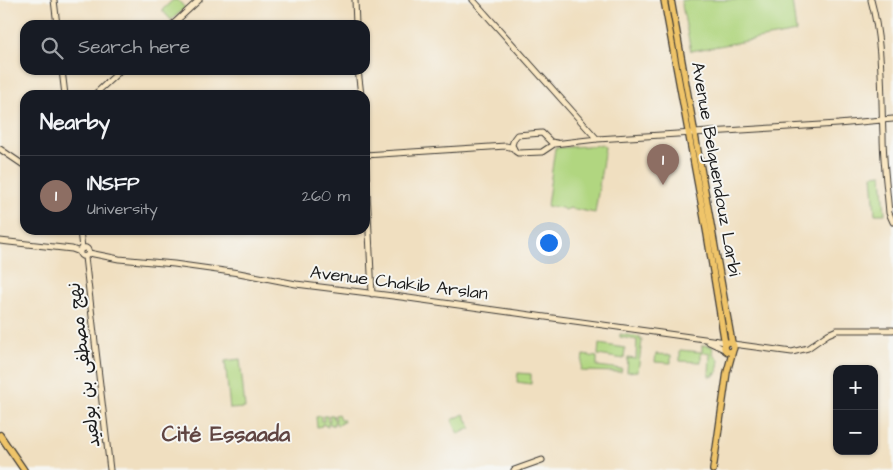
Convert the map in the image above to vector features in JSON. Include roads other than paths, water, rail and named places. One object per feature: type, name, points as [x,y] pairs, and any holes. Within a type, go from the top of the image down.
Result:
[{"type":"main road","points":[[54,0],[56,20]]},
{"type":"main road","points":[[177,20],[199,0]]},
{"type":"main road","points":[[355,0],[356,20]]},
{"type":"main road","points":[[473,0],[597,139]]},
{"type":"main road","points":[[871,0],[874,10],[879,54],[889,213],[893,222]]},
{"type":"main road","name":"Avenue Belguendouz Larbi","points":[[667,1],[692,133],[727,345]]},
{"type":"main road","points":[[63,75],[64,90]]},
{"type":"main road","points":[[99,90],[116,75]]},
{"type":"main road","points":[[359,75],[360,90]]},
{"type":"main road","points":[[370,155],[506,146],[513,148],[518,153],[542,152],[548,147],[558,144],[597,139],[838,124],[893,118]]},
{"type":"main road","points":[[506,146],[517,135],[542,133],[551,142],[558,144]]},
{"type":"main road","points":[[692,133],[723,335],[727,345],[727,372],[713,470]]},
{"type":"main road","points":[[547,137],[548,147]]},
{"type":"main road","points":[[513,140],[513,148]]},
{"type":"main road","points":[[0,149],[20,163]]},
{"type":"main road","name":"نهج مصطفى بن بولعيد","points":[[81,235],[110,470]]},
{"type":"main road","points":[[369,235],[372,294]]},
{"type":"main road","name":"Avenue Chakib Arslan","points":[[0,241],[72,249],[119,258],[196,267],[296,284],[522,313],[706,341]]},
{"type":"main road","points":[[706,341],[792,352],[808,348],[837,330],[893,330]]},
{"type":"main road","points":[[706,341],[727,345]]},
{"type":"main road","points":[[0,435],[24,470]]},
{"type":"main road","points":[[514,470],[542,460]]},
{"type":"place","name":"INSFP","points":[[663,185]]},
{"type":"district","name":"Cité Essaada","points":[[226,434]]}]
